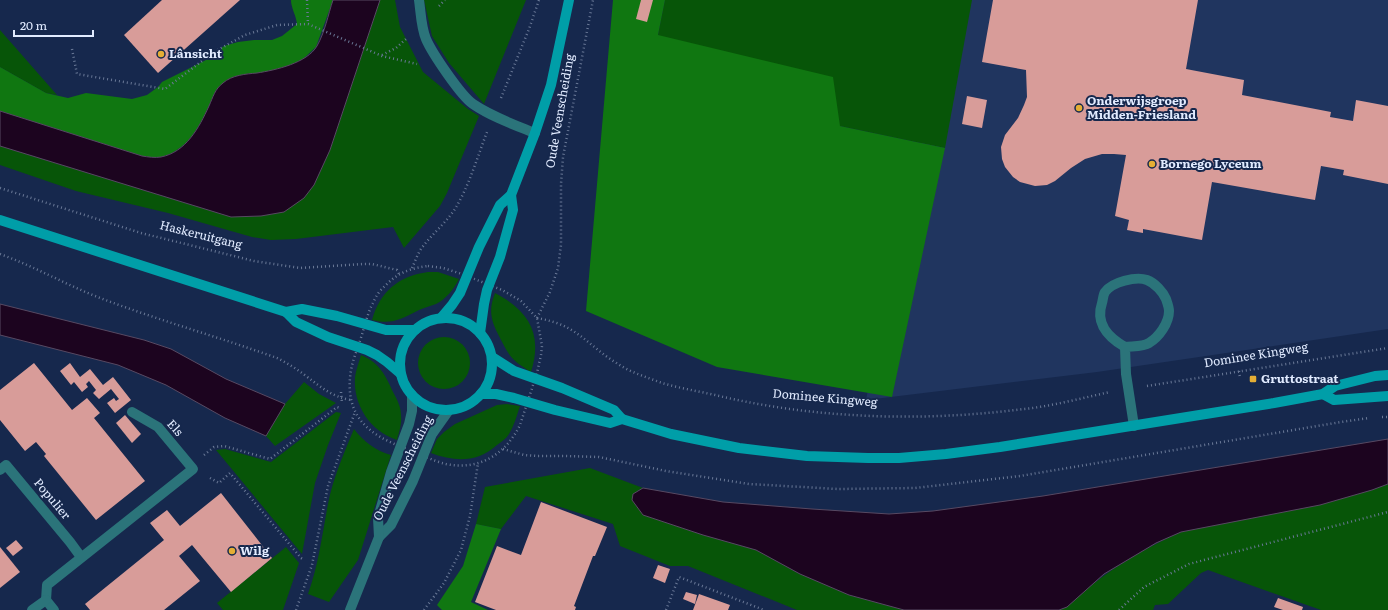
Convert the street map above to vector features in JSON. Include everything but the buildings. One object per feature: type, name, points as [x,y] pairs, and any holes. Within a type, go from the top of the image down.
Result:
[{"type":"main road","name":"Oude Veenscheiding","points":[[441,318],[460,293],[478,247],[500,206],[511,195],[535,133],[551,85],[569,0]]},
{"type":"main road","name":"Oude Veenscheiding","points":[[480,333],[487,290],[500,257],[513,210],[511,195]]},
{"type":"main road","points":[[0,220],[286,312],[296,322],[328,337],[367,350],[377,355],[401,374]]},
{"type":"main road","points":[[286,312],[302,309],[337,316],[386,330],[415,330]]},
{"type":"main road","points":[[441,318],[456,319],[475,328],[487,342],[492,357],[490,377],[481,394],[467,405],[449,410],[435,409],[412,395],[403,382],[401,374],[400,358],[409,336],[429,321],[441,318]]},
{"type":"main road","points":[[492,357],[523,375],[562,388],[614,410],[622,420]]},
{"type":"main road","points":[[481,394],[496,394],[514,398],[555,410],[610,423],[622,420],[671,434],[739,448],[801,455],[899,458],[1008,446],[1323,394],[1335,386],[1375,376],[1388,375]]},
{"type":"main road","points":[[1323,394],[1334,400],[1388,396]]},
{"type":"street","points":[[419,0],[421,24],[427,41],[445,70],[472,104],[494,116],[535,133]]},
{"type":"street","points":[[1132,279],[1147,280],[1157,286],[1164,294],[1170,310],[1163,330],[1148,344],[1125,347],[1114,340],[1105,331],[1100,321],[1100,309],[1105,292],[1116,283],[1132,279]]},
{"type":"street","points":[[1125,347],[1126,374],[1134,426]]},
{"type":"street","name":"Oude Veenscheiding","points":[[379,537],[378,518],[391,472],[409,424],[412,395]]},
{"type":"street","name":"Oude Veenscheiding","points":[[350,610],[379,537],[391,525],[413,481],[432,434],[449,410]]},
{"type":"street","name":"Els","points":[[132,412],[158,427],[193,469]]},
{"type":"street","name":"Populier","points":[[0,470],[6,465],[70,542],[80,557]]},
{"type":"street","points":[[54,610],[46,600],[47,585],[80,557],[193,469]]},
{"type":"street","points":[[32,610],[46,600]]},
{"type":"path","points":[[307,0],[308,24]]},
{"type":"path","name":"Oude Veenscheiding","points":[[537,318],[548,297],[558,268],[561,244],[561,184],[563,157],[593,0]]},
{"type":"path","points":[[72,49],[78,74],[165,89],[214,52],[245,35],[277,25],[308,24],[382,56],[445,70]]},
{"type":"path","name":"Haskeruitgang","points":[[0,188],[140,233],[254,261],[300,268],[372,264],[397,270],[399,274]]},
{"type":"path","points":[[0,254],[35,268],[94,296],[277,358],[297,370],[326,392],[351,400]]},
{"type":"path","points":[[412,269],[417,256]]},
{"type":"path","points":[[367,319],[373,302],[377,296],[386,285],[399,274],[412,269],[428,266],[436,266],[462,274]]},
{"type":"path","points":[[495,287],[521,301],[537,318],[542,346],[537,374]]},
{"type":"path","name":"Dominee Kingweg","points":[[537,318],[568,328],[615,362],[640,375],[665,384],[763,405],[815,412],[864,415],[909,416],[976,414],[1025,409],[1128,388],[1388,348]]},
{"type":"path","points":[[356,353],[350,377],[351,400],[355,411],[372,431],[383,439],[396,444]]},
{"type":"path","points":[[1239,371],[1240,378]]},
{"type":"path","points":[[341,392],[342,403]]},
{"type":"path","points":[[304,560],[230,473],[219,483],[193,469],[202,457],[214,447],[224,446],[270,459],[337,407],[340,408]]},
{"type":"path","points":[[428,458],[452,465],[478,463],[488,460],[503,449],[517,432],[526,408]]},
{"type":"path","points":[[296,610],[312,565],[328,486],[355,411]]},
{"type":"path","points":[[503,449],[508,450]]},
{"type":"path","points":[[424,610],[444,583],[461,550],[470,516],[478,463]]},
{"type":"path","points":[[1119,610],[1144,587],[1189,564],[1388,512]]},
{"type":"path","points":[[666,610],[679,577],[763,610]]},
{"type":"shaded area","points":[[333,0],[380,0],[330,150],[314,185],[304,198],[284,212],[261,216],[231,217],[0,146],[0,111],[142,156],[161,157],[170,154],[178,150],[191,138],[201,123],[213,96],[220,85],[239,75],[265,72],[282,68],[299,61],[312,52],[317,46],[322,35]]},
{"type":"shaded area","name":"Bornego Lyceum","points":[[951,0],[1388,0],[1388,329],[1097,372],[866,400]]},
{"type":"shaded area","points":[[0,304],[144,340],[171,349],[226,379],[285,404],[266,436],[225,418],[166,385],[118,365],[0,335]]},
{"type":"shaded area","points":[[1388,439],[1388,484],[1320,505],[1181,532],[1156,543],[1104,574],[1067,607],[1059,610],[904,610],[849,595],[800,574],[756,550],[703,535],[643,515],[632,500],[633,494],[643,488],[723,502],[889,514],[933,511],[1043,496]]},
{"type":"green space","points":[[291,0],[333,0],[316,47],[303,59],[290,66],[265,72],[216,90],[202,121],[196,130],[181,147],[172,153],[161,157],[142,156],[0,111],[0,67],[46,93],[68,98],[86,93],[132,99],[147,95],[162,82],[208,59],[224,46],[254,40],[272,40],[282,36],[297,24]]},
{"type":"green space","points":[[380,0],[395,0],[400,27],[423,72],[468,109],[479,116],[447,193],[440,206],[404,248],[393,227],[296,239],[271,240],[252,237],[168,213],[76,191],[0,165],[0,146],[231,217],[314,185],[330,150]]},
{"type":"green space","points":[[424,0],[526,0],[484,104],[449,63],[432,36]]},
{"type":"green space","points":[[613,0],[665,0],[658,35],[833,77],[840,126],[945,148],[892,397],[717,367],[586,311]]},
{"type":"green space","points":[[665,0],[972,0],[945,148],[840,126],[658,35]]},
{"type":"green space","points":[[0,30],[57,95],[46,93],[0,67]]},
{"type":"green space","points":[[428,272],[438,272],[459,279],[449,293],[436,304],[396,320],[385,322],[372,320],[380,301],[392,287],[408,277]]},
{"type":"green space","points":[[495,293],[517,308],[530,325],[534,335],[535,346],[531,372],[512,358],[497,332],[491,311]]},
{"type":"green space","points":[[439,337],[449,337],[463,344],[470,358],[470,368],[463,382],[449,389],[439,389],[429,385],[422,378],[418,368],[418,358],[422,348],[429,341]]},
{"type":"green space","points":[[361,355],[373,361],[381,370],[388,380],[397,400],[401,418],[397,440],[387,436],[371,423],[360,407],[355,387],[355,377]]},
{"type":"green space","points":[[304,382],[319,394],[336,403],[275,446],[266,436],[285,404]]},
{"type":"green space","points":[[507,404],[520,406],[511,431],[503,440],[489,451],[474,458],[466,459],[449,458],[431,453],[437,439],[455,424],[497,405]]},
{"type":"green space","points":[[336,412],[341,413],[315,483],[302,554],[216,450],[225,449],[271,462]]},
{"type":"green space","points":[[354,429],[361,438],[370,445],[391,455],[358,560],[329,602],[308,594],[318,560],[333,485]]},
{"type":"green space","points":[[590,468],[643,488],[637,491],[682,528],[756,550],[800,574],[849,595],[904,610],[797,610],[688,566],[670,566],[620,546],[613,524],[526,496],[501,529],[476,524],[485,487]]},
{"type":"green space","points":[[1388,484],[1388,610],[1321,610],[1208,570],[1201,573],[1168,604],[1155,605],[1153,610],[1059,610],[1067,607],[1093,584],[1120,565],[1181,532],[1372,490]]},
{"type":"green space","points":[[476,524],[501,529],[471,602],[488,610],[442,610],[437,605],[463,566]]},
{"type":"green space","points":[[286,547],[299,563],[283,610],[223,610],[217,603]]},
{"type":"place","name":"Lânsicht","points":[[161,54]]},
{"type":"place","name":"Onderwijsgroep Midden-Friesland","points":[[1079,108]]},
{"type":"place","name":"Bornego Lyceum","points":[[1152,164]]},
{"type":"place","name":"Gruttostraat","points":[[1253,379]]},
{"type":"place","name":"Wilg","points":[[232,551]]}]
